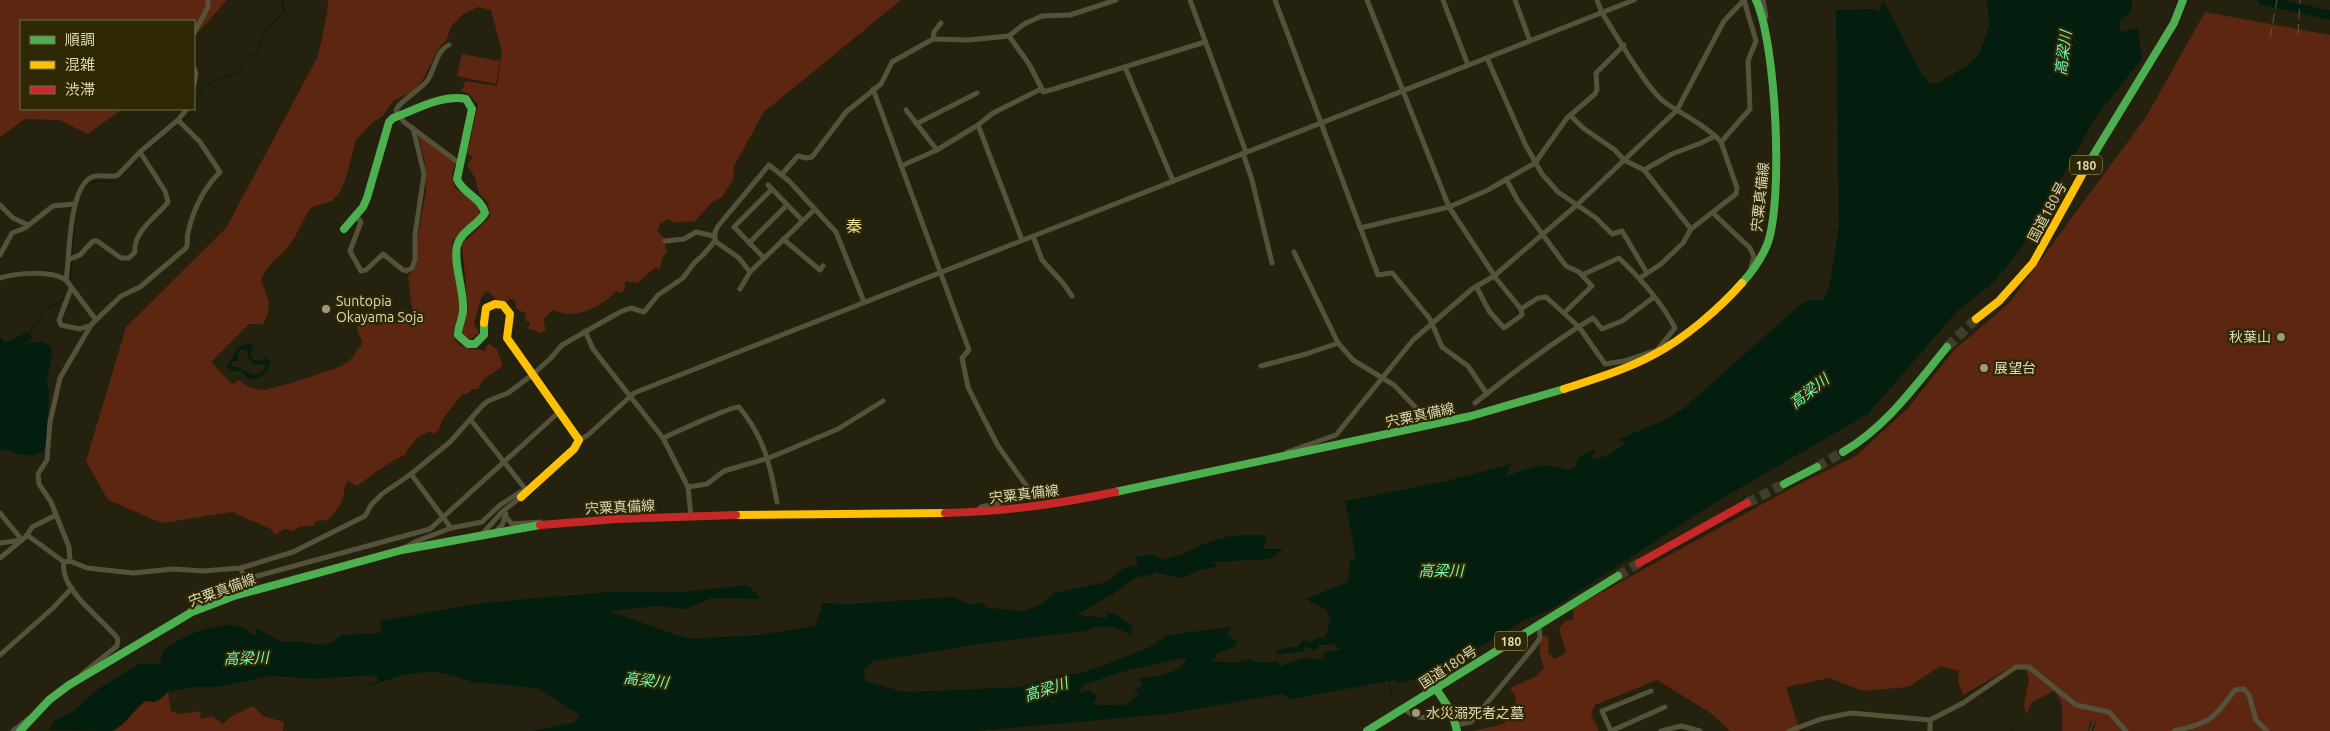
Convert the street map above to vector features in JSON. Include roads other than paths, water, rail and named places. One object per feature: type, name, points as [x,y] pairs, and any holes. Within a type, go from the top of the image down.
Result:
[{"type":"main road","name":"宍粟真備線","points":[[20,731],[49,700],[77,680],[180,619],[206,606],[234,596],[402,550],[500,530],[545,524],[691,517],[976,512],[1077,500],[1509,406],[1618,371],[1657,351],[1727,300],[1753,271],[1767,246],[1773,221],[1777,165],[1768,40],[1761,11],[1756,0]]},
{"type":"main road","name":"国道180号","points":[[1976,319],[1999,301],[2033,263],[2105,132],[2174,23],[2183,0]]},
{"type":"main road","points":[[344,229],[367,198],[389,122],[398,116],[450,98],[466,99],[472,109],[459,164],[457,183],[460,188],[481,202],[485,213],[481,220],[462,236],[456,246],[463,312],[458,335],[468,344],[478,342],[484,335],[483,314],[485,310],[493,305],[503,305],[510,314],[507,338],[579,440],[574,449],[524,492]]},
{"type":"main road","points":[[1843,452],[1866,439],[1889,418],[1947,347]]},
{"type":"main road","points":[[1784,484],[1816,467]]},
{"type":"main road","points":[[1642,562],[1747,503]]},
{"type":"main road","name":"国道180号","points":[[1367,731],[1437,690],[1618,576]]},
{"type":"main road","points":[[1437,690],[1452,713],[1457,728]]},
{"type":"street","points":[[195,31],[208,7],[208,0]]},
{"type":"street","points":[[782,174],[798,156],[812,157],[846,112],[884,79],[892,62],[933,39],[969,40],[1009,36],[1020,27],[1042,16],[1070,15],[1116,0]]},
{"type":"street","points":[[1190,0],[1245,153],[1272,263]]},
{"type":"street","points":[[1275,0],[1378,275],[1392,273],[1394,275],[1432,323],[1442,347],[1468,366],[1487,394]]},
{"type":"street","points":[[1367,0],[1404,90],[1448,207],[1494,275],[1520,309],[1522,315],[1504,328],[1489,311],[1476,286]]},
{"type":"street","points":[[1444,0],[1468,65]]},
{"type":"street","points":[[1515,0],[1530,41]]},
{"type":"street","points":[[1596,0],[1602,13],[1648,83],[1667,104],[1721,142],[1737,191],[1734,196],[1691,229],[1684,243],[1661,264],[1640,278]]},
{"type":"street","points":[[579,440],[588,435],[629,396],[1634,0]]},
{"type":"street","points":[[1276,458],[1286,452],[1336,435],[1413,340],[1476,286],[1494,275],[1578,204],[1677,110],[1724,22],[1744,0]]},
{"type":"street","points":[[1721,142],[1750,109],[1748,61],[1756,41],[1744,0]]},
{"type":"street","points":[[1763,0],[1768,40]]},
{"type":"street","points":[[933,39],[934,32],[941,23]]},
{"type":"street","points":[[1009,36],[1029,64],[1043,92],[1205,42]]},
{"type":"street","points":[[449,45],[444,47],[440,53],[426,82],[396,107],[398,116],[459,164]]},
{"type":"street","points":[[1360,228],[1448,207],[1471,199],[1535,163],[1570,116],[1595,94],[1597,90],[1596,73],[1624,45]]},
{"type":"street","points":[[1487,58],[1535,163],[1558,192],[1578,204],[1602,223],[1612,234],[1622,231],[1647,273]]},
{"type":"street","points":[[1125,67],[1173,181]]},
{"type":"street","points":[[901,166],[937,150],[978,125],[993,113],[1042,89]]},
{"type":"street","points":[[873,90],[969,350],[962,358],[968,387],[998,446],[1017,471],[1031,496],[981,507],[976,512]]},
{"type":"street","points":[[916,124],[977,93]]},
{"type":"street","points":[[66,280],[72,258],[74,204],[83,184],[91,177],[114,177],[118,175],[140,152],[178,120],[186,110]]},
{"type":"street","points":[[906,110],[937,150]]},
{"type":"street","points":[[1570,116],[1583,128],[1615,150],[1624,160],[1644,170],[1691,229]]},
{"type":"street","points":[[77,680],[119,642],[115,635],[91,613],[72,588],[64,571],[69,547],[56,515],[40,484],[38,474],[46,460],[50,422],[60,378],[91,325],[121,296],[140,286],[186,248],[188,244],[187,236],[199,203],[208,184],[220,172],[200,142],[178,120]]},
{"type":"street","points":[[978,125],[1022,240]]},
{"type":"street","points":[[356,215],[361,222],[350,250],[361,271],[366,270],[379,256],[384,254],[402,270],[406,271],[412,268],[415,260],[415,235],[424,174],[413,128]]},
{"type":"street","points":[[1644,170],[1672,154],[1715,136]]},
{"type":"street","points":[[72,258],[80,255],[93,240],[121,258],[129,258],[135,252],[135,243],[145,227],[168,202],[165,190],[140,152]]},
{"type":"street","points":[[28,535],[67,562],[87,568],[128,573],[173,568],[203,571],[241,568],[293,552],[365,516],[371,505],[382,494],[411,474],[450,442],[488,401],[508,393],[532,375],[550,360],[562,345],[625,309],[631,308],[644,312],[658,295],[683,278],[715,238],[718,226],[769,165],[782,174],[815,209],[840,240],[864,302]]},
{"type":"street","points":[[1506,179],[1518,201],[1566,266],[1582,275],[1592,286],[1565,312]]},
{"type":"street","points":[[764,258],[734,227],[770,187],[802,220]]},
{"type":"street","points":[[0,255],[12,233],[25,228],[53,206],[74,204]]},
{"type":"street","points":[[0,205],[13,218],[28,225]]},
{"type":"street","points":[[749,243],[787,205]]},
{"type":"street","points":[[740,289],[750,275],[750,272],[815,209]]},
{"type":"street","points":[[1713,212],[1750,248],[1754,257],[1751,267],[1753,271]]},
{"type":"street","points":[[665,241],[684,239],[696,232],[715,238],[739,258],[750,272]]},
{"type":"street","points":[[1033,236],[1042,260],[1072,296]]},
{"type":"street","points":[[783,239],[820,270],[823,266]]},
{"type":"street","points":[[1294,252],[1338,343],[1353,360],[1382,376],[1406,396],[1423,416]]},
{"type":"street","points":[[1520,309],[1544,296],[1549,297],[1579,327],[1605,364],[1624,361],[1657,351],[1675,328],[1640,278],[1619,258],[1582,275]]},
{"type":"street","points":[[0,278],[13,274],[60,276],[66,280],[96,320]]},
{"type":"street","points":[[72,289],[59,320],[60,325],[80,328],[91,325]]},
{"type":"street","points":[[1476,403],[1541,352],[1593,318],[1602,329],[1622,321],[1654,297]]},
{"type":"street","points":[[585,331],[594,349],[663,438],[688,487],[691,517]]},
{"type":"street","points":[[1261,366],[1338,343]]},
{"type":"street","points":[[688,487],[707,484],[724,471],[769,458],[838,429],[883,401]]},
{"type":"street","points":[[663,438],[736,406],[742,411],[759,436],[769,458],[777,502]]},
{"type":"street","points":[[243,578],[250,578],[430,529],[559,412]]},
{"type":"street","points":[[470,419],[504,462],[524,492]]},
{"type":"street","points":[[411,474],[451,528]]},
{"type":"street","points":[[482,534],[524,492]]},
{"type":"street","points":[[402,550],[417,541],[451,528],[482,522],[500,505],[524,492]]},
{"type":"street","points":[[0,513],[22,540]]},
{"type":"street","points":[[0,558],[28,535],[32,527],[56,515]]},
{"type":"street","points":[[502,516],[512,524],[538,522],[545,524]]},
{"type":"street","points":[[500,530],[502,516]]},
{"type":"street","points":[[0,543],[22,540]]},
{"type":"street","points":[[180,619],[205,601],[241,584],[243,578],[241,568]]},
{"type":"street","points":[[0,655],[53,608],[72,588]]},
{"type":"street","points":[[1457,728],[1471,722],[1533,648],[1540,638],[1539,624]]},
{"type":"street","points":[[1789,731],[1821,719],[1851,713],[1930,720],[1963,703],[2016,667],[2029,667],[2076,705],[2110,712],[2126,731]]},
{"type":"street","points":[[2174,731],[2200,725],[2210,720],[2234,690],[2244,689],[2249,695],[2256,720],[2267,731]]},
{"type":"street","points":[[1651,691],[1602,711],[1611,731],[1666,707]]},
{"type":"street","points":[[1405,709],[1408,713],[1423,718],[1452,713]]},
{"type":"street","points":[[13,731],[25,721],[31,719]]},
{"type":"street","points":[[1930,720],[1930,731]]},
{"type":"street","points":[[1662,731],[1681,726],[1700,731]]},
{"type":"water","name":"高梁川","points":[[1883,0],[1922,75],[1931,84],[1940,82],[1968,65],[1979,54],[1989,26],[1987,0],[2132,0],[2131,12],[2120,20],[2120,32],[2138,28],[2142,59],[2097,115],[2022,247],[1993,283],[1958,310],[1868,414],[1714,503],[1548,611],[1522,621],[1437,674],[1399,683],[1395,680],[1291,699],[1282,694],[1166,714],[976,731],[532,731],[572,723],[577,720],[579,715],[538,688],[472,682],[433,671],[402,675],[366,687],[378,681],[377,675],[316,679],[270,676],[217,687],[190,687],[168,692],[159,700],[153,702],[145,701],[121,725],[112,731],[49,730],[55,720],[73,712],[98,689],[141,663],[158,665],[162,652],[168,647],[196,632],[217,626],[235,625],[256,636],[256,628],[281,641],[326,645],[341,635],[381,633],[380,621],[483,603],[610,592],[682,592],[747,585],[762,599],[711,598],[686,609],[657,606],[608,611],[688,639],[759,635],[815,626],[823,603],[850,604],[954,597],[970,605],[982,602],[987,608],[1024,611],[1042,604],[1053,593],[1107,582],[1123,569],[1138,565],[1136,557],[1152,554],[1165,560],[1211,541],[1236,536],[1267,535],[1263,549],[1284,549],[1269,559],[1214,562],[1218,566],[1200,570],[1182,578],[1156,573],[1135,578],[1116,592],[1076,615],[1108,618],[1105,612],[1117,615],[1133,627],[1131,635],[1119,629],[1103,626],[1085,631],[992,642],[873,661],[864,671],[866,682],[904,692],[1021,687],[1058,675],[1083,673],[1148,648],[1168,635],[1231,627],[1227,635],[1237,641],[1236,646],[1216,654],[1215,659],[1211,661],[1235,663],[1250,659],[1253,662],[1277,662],[1281,666],[1302,658],[1323,659],[1323,653],[1342,649],[1332,644],[1319,645],[1315,651],[1305,646],[1304,651],[1276,655],[1277,650],[1298,646],[1304,639],[1310,643],[1317,638],[1325,637],[1330,623],[1327,610],[1306,599],[1348,582],[1350,561],[1356,557],[1345,501],[1447,481],[1511,464],[1506,476],[1544,465],[1559,467],[1567,471],[1575,467],[1578,458],[1591,450],[1596,450],[1591,460],[1607,456],[1627,442],[1617,440],[1667,419],[1684,408],[1801,304],[1812,300],[1824,300],[1830,284],[1839,226],[1836,10],[1873,9],[1879,12]],"holes":[[[1187,657],[1184,663],[1167,674],[1139,678],[1143,685],[1132,691],[1140,693],[1125,705],[1093,705],[1098,694],[1092,694],[1090,690],[1080,692],[1083,685],[1121,672]]]},
{"type":"water","points":[[0,337],[13,345],[42,342],[53,351],[46,384],[49,389],[47,447],[42,452],[25,455],[0,449]]},
{"type":"water","points":[[250,343],[254,350],[250,353],[252,359],[258,361],[267,358],[271,363],[269,368],[258,378],[254,379],[245,376],[241,371],[231,371],[227,367],[237,348]],"holes":[[[242,349],[247,350],[248,358],[255,365],[265,364],[266,367],[261,373],[254,375],[237,367],[232,367],[231,362],[238,361],[238,352]]]},
{"type":"waterway","points":[[195,107],[207,86],[219,79],[236,74],[248,57],[256,53],[265,31],[284,12],[282,0]]},
{"type":"waterway","points":[[2262,0],[2330,15]]},
{"type":"waterway","points":[[182,122],[193,110]]},
{"type":"waterway","points":[[143,153],[178,124]]},
{"type":"waterway","points":[[85,187],[94,181],[117,182],[140,156]]},
{"type":"waterway","points":[[72,255],[75,219]]},
{"type":"waterway","points":[[70,282],[72,261]]},
{"type":"waterway","points":[[27,337],[45,309],[64,300]]},
{"type":"waterway","points":[[0,351],[27,337]]},
{"type":"waterway","points":[[1389,680],[1391,698]]},
{"type":"waterway","points":[[2011,731],[2018,723]]},
{"type":"tunnel","points":[[1947,347],[1976,319]]},
{"type":"tunnel","points":[[1817,467],[1843,452]]},
{"type":"tunnel","points":[[1747,503],[1784,484]]},
{"type":"tunnel","points":[[1618,576],[1639,563]]},
{"type":"railway","points":[[2270,38],[2277,0]]},
{"type":"railway","points":[[2298,34],[2300,0]]},
{"type":"railway","points":[[2090,731],[2094,721]]},
{"type":"place","name":"Suntopia Okayama Soja","points":[[326,309]]},
{"type":"place","name":"秋葉山","points":[[2281,337]]},
{"type":"place","name":"展望台","points":[[1984,368]]},
{"type":"place","name":"水災溺死者之墓","points":[[1416,713]]},
{"type":"district","name":"秦","points":[[854,226]]}]
